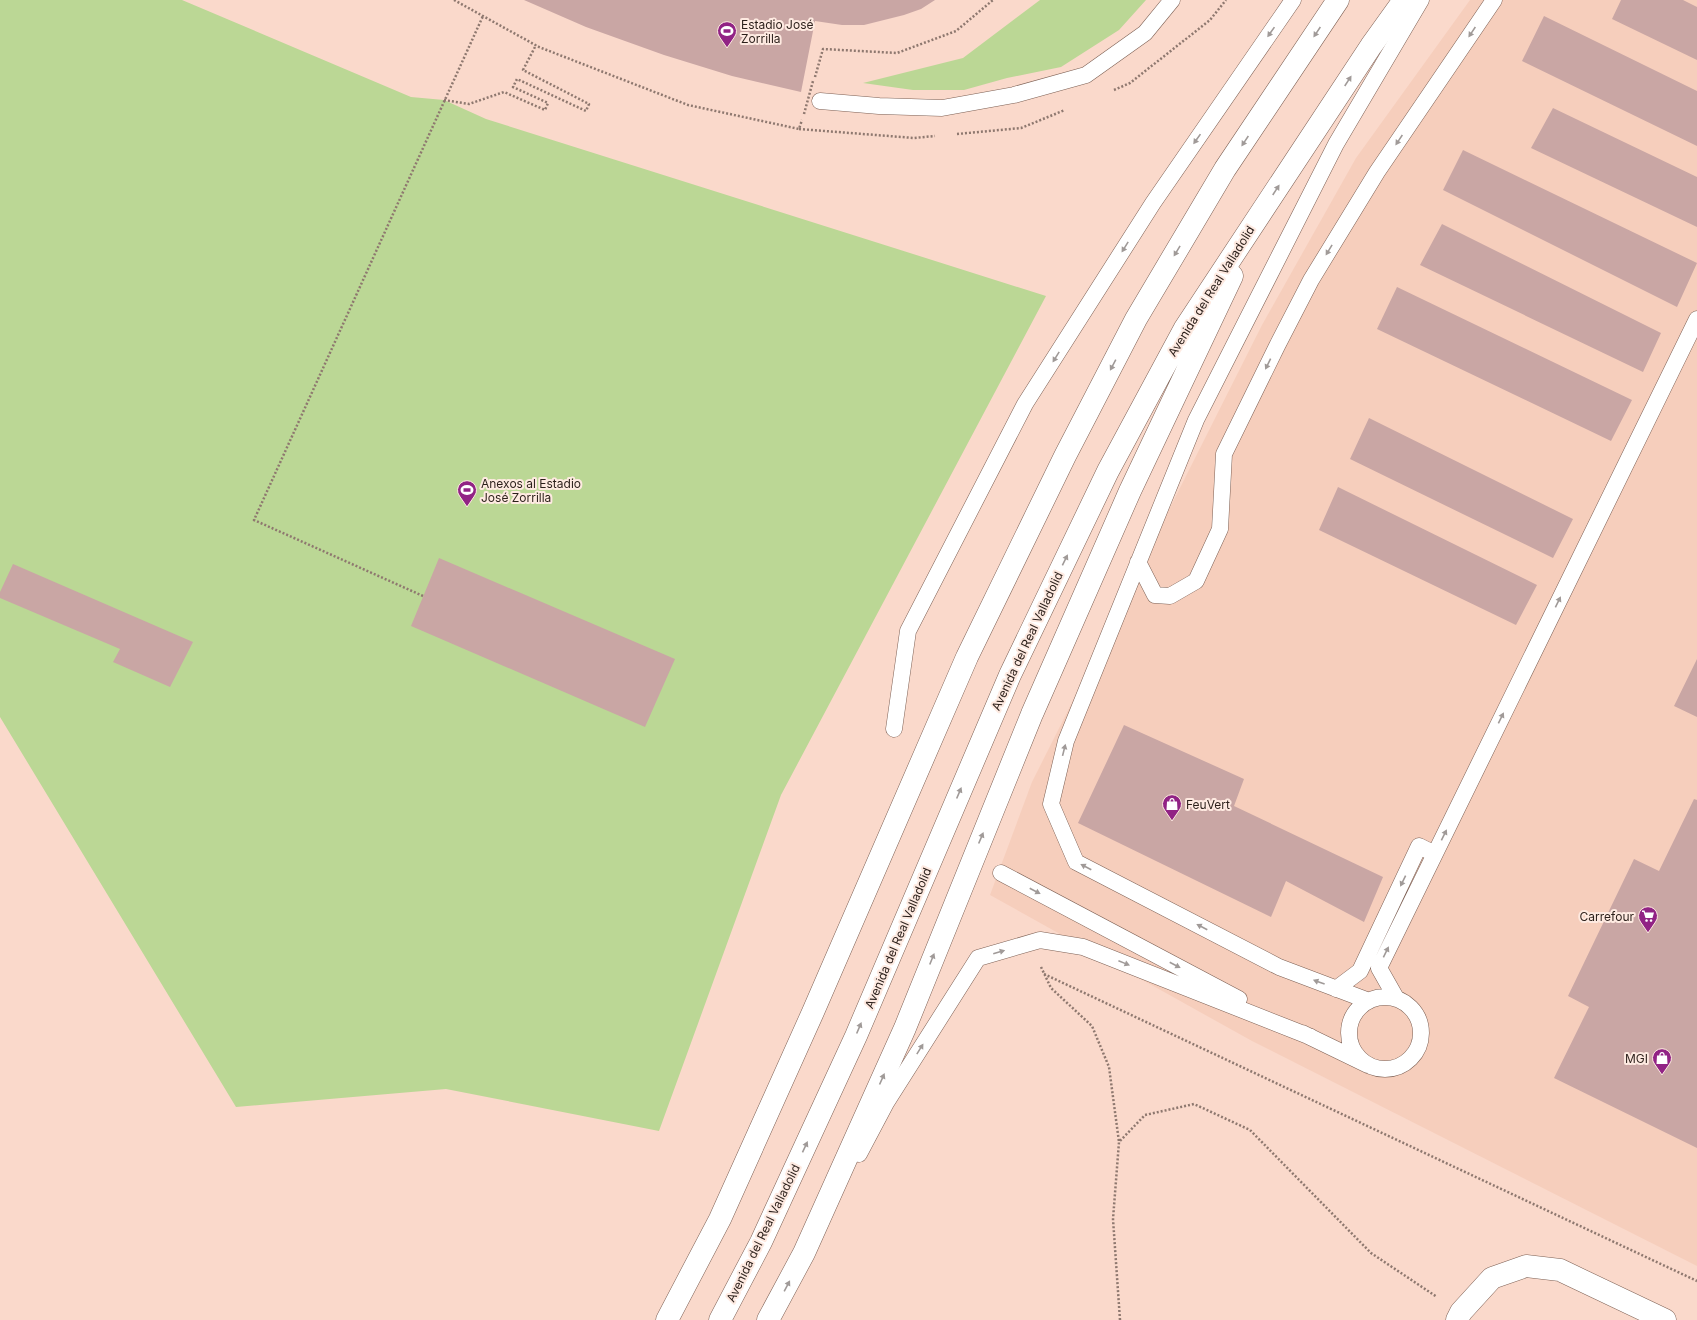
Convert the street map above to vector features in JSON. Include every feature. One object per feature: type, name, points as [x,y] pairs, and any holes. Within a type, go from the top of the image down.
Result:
[{"type":"main road","points":[[666,1320],[720,1220],[813,1012],[967,657],[1065,456],[1136,319],[1221,176],[1338,0]]},
{"type":"main road","name":"Avenida del Real Valladolid","points":[[720,1320],[761,1242],[856,1036],[1010,675],[1108,471],[1186,328],[1371,46],[1404,0]]},
{"type":"main road","points":[[768,1320],[804,1254],[905,1028],[1029,722],[1130,491],[1213,319],[1261,212]]},
{"type":"main road","points":[[1459,1316],[1492,1278],[1526,1266],[1560,1270],[1665,1320]]},
{"type":"lane","points":[[820,101],[879,106],[942,108],[1014,95],[1086,75],[1145,33],[1172,0]]},
{"type":"lane","points":[[894,729],[908,631],[1025,404],[1153,203],[1293,0]]},
{"type":"lane","points":[[1369,1001],[1279,967],[1076,862],[1051,804],[1066,741],[1196,420],[1336,144],[1421,0]]},
{"type":"lane","points":[[1138,562],[1155,595],[1170,596],[1196,581],[1220,529],[1224,454],[1277,346],[1311,280],[1377,172],[1494,0]]},
{"type":"lane","points":[[1396,998],[1379,968],[1697,319]]},
{"type":"lane","points":[[1336,988],[1360,971],[1419,846],[1435,854]]},
{"type":"lane","points":[[1000,873],[1311,1037],[1368,1065],[1378,1069],[1399,1067],[1412,1058],[1419,1047],[1422,1036],[1420,1023],[1415,1012],[1407,1004],[1396,998],[1382,997],[1369,1001],[1360,1008],[1353,1017],[1350,1027],[1350,1038],[1353,1049],[1359,1058],[1368,1065]]},
{"type":"lane","points":[[804,1254],[886,1104],[978,958],[1040,940],[1083,947],[1311,1037]]},
{"type":"path","points":[[454,0],[536,45],[688,105],[800,128],[823,49],[897,52],[956,30],[993,0]]},
{"type":"path","points":[[423,596],[254,520],[483,16]]},
{"type":"path","points":[[444,100],[469,104],[504,92],[545,110],[548,103],[513,87],[517,79],[586,111],[589,104],[523,70],[536,45]]},
{"type":"path","points":[[1030,944],[1051,988],[1092,1026],[1109,1068],[1119,1142],[1113,1219],[1120,1320]]},
{"type":"path","points":[[1044,974],[1697,1281]]},
{"type":"path","points":[[1119,1142],[1145,1115],[1194,1104],[1250,1130],[1371,1252],[1459,1316]]},
{"type":"shaded area","name":"Carrefour","points":[[1470,0],[1697,0],[1697,1266],[1252,1041],[990,895],[1032,782],[1262,325],[1356,158]]},
{"type":"green space","name":"Anexos al Estadio José Zorrilla","points":[[0,0],[182,0],[411,97],[444,100],[486,119],[1046,296],[781,795],[659,1131],[446,1089],[236,1107],[0,717]]},
{"type":"green space","points":[[1040,0],[1146,0],[1119,30],[1061,67],[1007,78],[964,90],[913,90],[863,83],[963,58]]},
{"type":"building","name":"Estadio José Zorrilla","points":[[524,0],[935,0],[921,9],[904,15],[864,25],[842,25],[815,21],[801,92],[732,76],[664,55],[586,27]]},
{"type":"building","points":[[1621,0],[1683,0],[1697,7],[1697,60],[1612,19]]},
{"type":"building","points":[[1544,16],[1697,91],[1697,146],[1522,61]]},
{"type":"building","points":[[1553,108],[1697,177],[1697,227],[1531,148]]},
{"type":"building","points":[[1463,150],[1697,263],[1677,307],[1443,190]]},
{"type":"building","points":[[1442,224],[1661,333],[1643,372],[1420,265]]},
{"type":"building","points":[[1397,287],[1632,400],[1611,441],[1377,329]]},
{"type":"building","points":[[1369,418],[1573,519],[1553,558],[1350,459]]},
{"type":"building","points":[[1338,487],[1537,585],[1516,625],[1319,530]]},
{"type":"building","points":[[439,558],[675,659],[645,727],[411,626]]},
{"type":"building","points":[[13,564],[193,642],[170,687],[113,662],[120,649],[0,598],[0,592]]},
{"type":"building","points":[[1697,659],[1697,717],[1674,706]]},
{"type":"building","points":[[1124,725],[1244,779],[1234,806],[1383,877],[1364,922],[1286,881],[1271,917],[1078,823]]},
{"type":"building","name":"Carrefour","points":[[1694,799],[1697,800],[1697,1148],[1554,1078],[1589,1007],[1568,996],[1634,859],[1659,871]]},
{"type":"place","name":"Estadio José Zorrilla","points":[[727,48]]},
{"type":"place","name":"Anexos al Estadio José Zorrilla","points":[[467,507]]},
{"type":"place","name":"FeuVert","points":[[1172,821]]},
{"type":"place","name":"Carrefour","points":[[1648,933]]},
{"type":"place","name":"MGI","points":[[1662,1075]]}]
